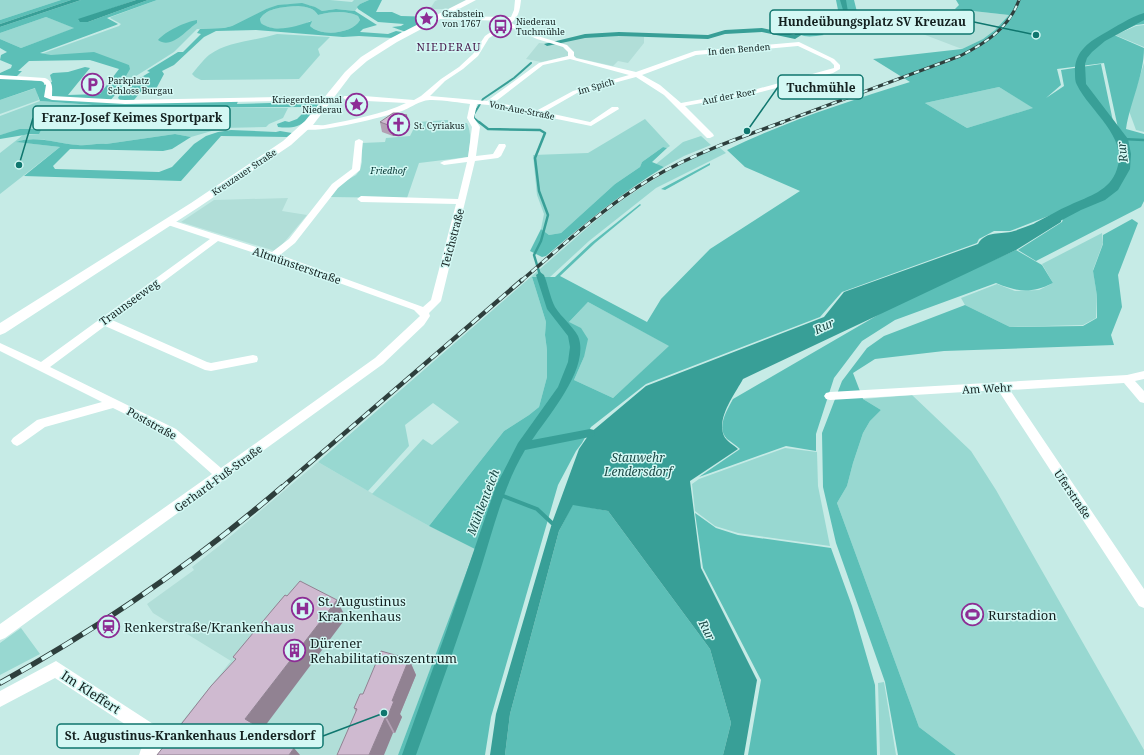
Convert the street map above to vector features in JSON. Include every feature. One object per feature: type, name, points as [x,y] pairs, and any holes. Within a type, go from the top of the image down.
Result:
[{"type":"main road","name":"Kreuzauer Straße","points":[[0,330],[168,222],[279,148],[305,128],[344,77],[369,56],[384,46],[472,0]]},
{"type":"street","points":[[305,128],[324,127],[357,120],[400,109],[421,100],[443,80],[462,68],[476,55],[487,37],[510,21],[516,12],[518,0]]},
{"type":"street","points":[[439,17],[510,21],[539,38],[556,42],[569,49],[570,57]]},
{"type":"street","name":"In den Benden","points":[[635,75],[688,52],[788,44]]},
{"type":"street","name":"Auf der Roer","points":[[679,105],[757,91],[831,72],[837,69],[837,65],[832,60],[799,44],[788,44]]},
{"type":"street","points":[[481,102],[541,64],[570,57],[582,62],[635,75],[654,85],[679,105],[710,136]]},
{"type":"street","name":"Im Spich","points":[[537,112],[575,92],[635,75]]},
{"type":"street","points":[[0,77],[43,79],[47,81],[49,85],[48,97],[52,98],[125,102],[329,98]]},
{"type":"street","name":"Von-Aue-Straße","points":[[347,98],[481,102],[591,124],[615,109]]},
{"type":"street","name":"Teichstraße","points":[[424,312],[436,301],[472,159],[476,127],[470,122],[469,117],[481,102]]},
{"type":"street","points":[[273,256],[292,241],[335,186],[356,170],[360,141]]},
{"type":"street","points":[[444,163],[495,156],[498,154],[502,146]]},
{"type":"street","points":[[361,200],[461,202]]},
{"type":"street","name":"Altmünsterstraße","points":[[168,222],[273,256],[418,308],[424,312]]},
{"type":"street","name":"Traunseeweg","points":[[42,367],[217,238]]},
{"type":"street","name":"Gerhard-Fuß-Straße","points":[[0,634],[222,476],[379,361],[420,323],[425,316],[424,312]]},
{"type":"street","points":[[104,321],[205,366],[211,367],[253,359]]},
{"type":"street","name":"Poststraße","points":[[0,347],[172,432],[222,476]]},
{"type":"street","name":"Am Wehr","points":[[830,396],[1127,379],[1144,375]]},
{"type":"street","points":[[1127,379],[1144,399]]},
{"type":"street","name":"Uferstraße","points":[[1002,387],[1144,601]]},
{"type":"street","name":"Poststraße","points":[[17,441],[41,423],[116,403]]},
{"type":"street","name":"Im Kleffert","points":[[0,699],[56,669],[161,738],[147,755]]},
{"type":"shaded area","points":[[61,0],[71,0],[0,24],[0,20]]},
{"type":"shaded area","points":[[81,0],[136,0],[78,20],[88,22],[148,0],[157,0],[107,18],[118,24],[116,25],[40,53],[51,55],[94,52],[129,65],[130,69],[123,81],[125,83],[109,102],[238,101],[237,104],[303,102],[304,100],[317,100],[321,102],[304,123],[286,128],[278,127],[277,124],[297,119],[302,114],[302,107],[132,108],[40,101],[35,88],[0,100],[0,73],[11,68],[12,65],[0,60],[1,55],[7,52],[0,48],[0,39],[21,48],[74,28],[46,17],[0,33],[0,27]],"holes":[[[90,60],[119,69],[100,94],[68,95],[90,68],[85,67],[68,72],[53,73],[50,75],[52,82],[44,85],[44,82],[40,81],[15,78],[22,71],[18,71],[29,61]]]},
{"type":"shaded area","points":[[369,0],[382,0],[376,12],[392,12],[401,16],[436,17],[406,32],[392,27],[401,26],[404,24],[378,22],[358,9],[357,7],[360,4]]},
{"type":"shaded area","points":[[468,0],[451,9],[430,9],[435,1]]},
{"type":"shaded area","points":[[836,0],[854,0],[858,16],[808,27],[824,35],[801,35],[793,30],[789,25],[838,10]]},
{"type":"shaded area","points":[[956,0],[1144,0],[1144,24],[1136,25],[1114,35],[1144,48],[1142,69],[1130,109],[1126,129],[1144,134],[1144,201],[1141,207],[1036,261],[1018,250],[1062,222],[1065,214],[1100,198],[1115,188],[1127,170],[1104,63],[1057,69],[1061,85],[1046,98],[1064,86],[1061,70],[1101,64],[1123,169],[1111,186],[1098,197],[1059,215],[1051,215],[1010,231],[994,231],[979,239],[977,243],[842,292],[820,317],[646,384],[591,427],[558,485],[491,717],[485,755],[398,755],[475,549],[429,526],[504,431],[539,407],[547,377],[547,350],[545,335],[546,322],[532,277],[555,277],[591,243],[640,204],[641,205],[595,243],[560,276],[647,322],[661,299],[710,249],[800,191],[745,167],[727,150],[794,121],[910,82],[873,59],[962,49],[983,39],[995,30],[1009,15],[955,9],[959,5]],"holes":[[[999,87],[1033,108],[967,128],[925,103]],[[588,302],[669,346],[613,398],[574,380],[584,357],[588,339],[581,328],[569,322]]]},
{"type":"shaded area","points":[[302,3],[322,11],[336,9],[355,11],[377,25],[363,29],[360,32],[388,34],[396,31],[402,32],[393,38],[359,36],[343,37],[256,30],[216,31],[204,37],[174,65],[162,71],[164,74],[156,89],[143,89],[134,100],[120,100],[118,98],[121,92],[126,92],[135,81],[150,72],[147,71],[178,52],[183,52],[201,34],[197,33],[200,29],[224,28],[232,26],[266,9],[278,5]],"holes":[[[298,6],[312,9],[318,15],[343,12],[358,16],[360,20],[356,25],[344,31],[329,33],[321,32],[310,26],[312,21],[293,27],[279,29],[261,23],[260,19],[267,12],[283,7]]]},
{"type":"shaded area","points":[[955,9],[1009,15],[995,30],[983,39],[962,49],[899,25]]},
{"type":"shaded area","points":[[197,20],[197,23],[174,41],[163,42],[158,40],[176,27]]},
{"type":"shaded area","points":[[620,36],[644,37],[644,43],[628,63],[618,61],[613,66],[577,58],[573,55],[541,62],[526,59],[539,43],[555,44],[578,38]]},
{"type":"shaded area","points":[[20,129],[41,130],[39,134],[0,139],[0,135]]},
{"type":"shaded area","points":[[231,130],[280,131],[292,133],[287,137],[221,136],[181,181],[24,176],[60,147],[16,142],[32,139],[85,145],[106,144],[175,134],[191,137],[172,149],[163,151],[70,149],[53,166],[55,169],[159,172],[172,167],[194,144],[206,136]]},
{"type":"shaded area","points":[[663,147],[667,148],[652,162],[664,167],[618,198],[546,256],[542,257],[530,251],[541,229],[549,235],[561,233],[615,184],[640,167],[642,162]]},
{"type":"shaded area","points":[[710,163],[710,165],[665,190],[661,189]]},
{"type":"shaded area","points":[[288,198],[282,211],[307,215],[275,251],[181,222],[214,200]]},
{"type":"shaded area","points":[[1132,219],[1138,223],[1118,275],[1122,307],[1111,335],[1114,345],[944,351],[875,359],[853,373],[863,399],[881,410],[870,421],[863,433],[847,486],[837,503],[919,727],[956,755],[898,755],[885,682],[836,543],[823,487],[822,433],[842,381],[867,348],[884,336],[965,305],[1010,327],[1083,326],[1097,318],[1097,296],[1093,271],[1103,244],[1103,235]]},
{"type":"shaded area","points":[[1016,250],[1042,265],[1053,283],[1037,289],[1018,290],[996,283],[895,320],[862,341],[834,378],[816,434],[816,451],[786,446],[699,477],[740,449],[727,439],[722,430],[722,424],[733,399],[902,301]]},
{"type":"shaded area","name":"St. Augustinus Krankenhaus","points":[[318,462],[429,526],[476,548],[398,755],[155,755],[231,661],[153,613],[147,604],[194,570],[192,567]]},
{"type":"shaded area","points":[[573,504],[608,511],[710,649],[731,723],[723,755],[505,755],[510,714],[559,531]]},
{"type":"shaded area","points":[[695,513],[716,528],[738,535],[831,548],[852,606],[875,685],[877,755],[748,755],[761,680],[703,568]]},
{"type":"green space","points":[[0,0],[61,0],[0,20]]},
{"type":"green space","points":[[157,0],[330,0],[352,2],[354,0],[369,0],[360,4],[355,11],[336,9],[322,11],[309,5],[289,4],[266,9],[232,26],[224,28],[197,29],[174,52],[125,83],[123,81],[129,65],[41,54],[119,26],[121,24],[110,18],[111,17]]},
{"type":"green space","points":[[298,6],[310,8],[318,15],[343,12],[358,16],[360,20],[356,25],[344,31],[329,33],[321,32],[310,26],[310,21],[299,26],[286,29],[272,28],[261,23],[260,19],[267,12],[277,8]]},
{"type":"green space","points":[[839,10],[789,25],[780,13]]},
{"type":"green space","points":[[46,17],[75,28],[21,48],[0,39],[0,33]]},
{"type":"green space","points":[[1144,25],[1144,47],[1115,35],[1136,26]]},
{"type":"green space","points":[[277,34],[330,37],[318,49],[320,55],[299,79],[201,80],[192,74],[209,55],[216,50],[233,44]]},
{"type":"green space","points":[[1144,63],[1144,132],[1136,130],[1129,111]]},
{"type":"green space","points":[[999,87],[1034,108],[967,128],[925,103]]},
{"type":"green space","points":[[36,88],[39,100],[0,114],[0,100]]},
{"type":"green space","points":[[40,101],[132,108],[288,108],[283,118],[269,124],[266,127],[222,128],[191,137],[175,134],[106,144],[81,145],[39,139],[17,142],[60,147],[0,194],[0,153],[23,135],[39,134],[8,133],[0,135],[0,116]]},
{"type":"green space","points":[[645,119],[670,146],[667,148],[663,147],[642,162],[640,167],[615,184],[561,233],[549,235],[541,229],[544,214],[537,195],[533,155],[588,153]]},
{"type":"green space","name":"Friedhof","points":[[448,120],[448,125],[467,123],[470,136],[468,157],[419,163],[407,198],[329,197],[342,183],[356,175],[360,170],[362,162],[362,143],[385,142],[386,138],[410,136],[417,122]]},
{"type":"green space","points":[[701,136],[711,145],[684,156],[664,167],[656,164],[683,142]]},
{"type":"green space","points":[[719,147],[726,153],[656,188],[589,241],[550,277],[532,277],[546,322],[545,335],[547,350],[547,377],[539,407],[504,431],[429,526],[372,494],[423,439],[432,445],[459,422],[433,403],[405,425],[409,446],[368,491],[318,462],[608,211],[638,189],[669,170]]},
{"type":"green space","points":[[1102,233],[1103,243],[1093,270],[1097,296],[1096,318],[1083,325],[1010,327],[965,305],[961,298],[997,284],[1015,291],[1039,290],[1053,283],[1042,264]]},
{"type":"green space","points":[[588,302],[670,346],[613,398],[574,380],[584,357],[569,322]]},
{"type":"green space","name":"Rurstadion","points":[[912,395],[971,451],[996,490],[1144,750],[1144,755],[956,755],[919,727],[837,503],[847,486],[863,433],[870,421],[881,410],[863,399]]},
{"type":"green space","points":[[785,448],[817,452],[818,486],[830,546],[738,533],[715,526],[695,511],[692,484],[699,479]]},
{"type":"green space","points":[[21,628],[40,654],[0,675],[0,643]]},
{"type":"green space","points":[[884,682],[896,755],[880,755],[878,683]]},
{"type":"water","points":[[71,0],[81,0],[0,27],[0,24]]},
{"type":"water","points":[[136,0],[148,0],[88,22],[80,22],[78,19]]},
{"type":"water","name":"Stauwehr Lendersdorf","points":[[1053,216],[1061,216],[1061,222],[1016,250],[743,379],[731,399],[724,414],[722,429],[725,438],[738,449],[690,481],[701,568],[757,680],[744,755],[723,755],[731,723],[710,649],[608,511],[573,505],[559,531],[510,714],[505,755],[490,755],[496,714],[552,523],[579,449],[590,433],[646,386],[824,317],[844,292],[978,244],[989,235],[1014,231]]},
{"type":"building","points":[[393,113],[407,115],[404,118],[405,121],[403,124],[391,126],[380,122]]},
{"type":"building","points":[[300,581],[337,600],[245,719],[294,748],[289,755],[157,755],[211,686],[236,659],[233,657],[285,595],[287,596]]},
{"type":"building","points":[[381,651],[409,659],[392,701],[394,701],[387,718],[385,718],[369,755],[337,755],[357,709],[354,708],[360,694],[363,694]]},
{"type":"waterway","points":[[547,44],[585,36],[619,34],[708,37],[725,32],[762,30],[795,37],[800,34],[794,25],[795,23],[843,13],[846,11],[843,0]]},
{"type":"waterway","name":"Rur","points":[[1040,226],[1076,207],[1100,197],[1113,187],[1124,169],[1125,154],[1122,139],[1081,84],[1080,64],[1082,57],[1088,50],[1102,39],[1144,16]]},
{"type":"waterway","points":[[480,123],[474,118],[474,114],[483,99],[514,78],[531,63]]},
{"type":"waterway","points":[[479,122],[488,129],[540,130],[545,133],[535,158],[539,191],[548,215],[541,241],[534,255],[540,275]]},
{"type":"waterway","points":[[1122,139],[1144,140]]},
{"type":"waterway","name":"Mühlenteich","points":[[522,446],[556,400],[563,388],[569,376],[575,347],[573,336],[552,309],[548,301],[540,275]]},
{"type":"waterway","points":[[522,446],[590,433]]},
{"type":"waterway","name":"Mühlenteich","points":[[409,755],[453,632],[501,486],[522,446]]},
{"type":"waterway","points":[[498,494],[537,509],[552,523]]},
{"type":"railway","points":[[780,123],[960,56],[979,46],[996,34],[1009,19],[1019,0]]},
{"type":"railway","points":[[521,281],[568,240],[617,201],[652,178],[683,161],[733,140],[783,122]]},
{"type":"railway","points":[[281,488],[522,280]]},
{"type":"railway","points":[[0,683],[38,662],[146,592],[249,515],[282,487]]},
{"type":"place","name":"Grabstein von 1767","points":[[426,18]]},
{"type":"place","name":"Niederau Tuchmühle","points":[[500,26]]},
{"type":"place","name":"Hundeübungsplatz SV Kreuzau","points":[[1036,35]]},
{"type":"place","name":"Parkplatz Schloss Burgau","points":[[92,85]]},
{"type":"place","name":"Kriegerdenkmal Niederau","points":[[357,104]]},
{"type":"place","name":"St. Cyriakus","points":[[398,125]]},
{"type":"place","name":"Tuchmühle","points":[[747,131]]},
{"type":"place","name":"Franz-Josef Keimes Sportpark","points":[[19,165]]},
{"type":"place","name":"St. Augustinus Krankenhaus","points":[[302,608]]},
{"type":"place","name":"Rurstadion","points":[[972,615]]},
{"type":"place","name":"Renkerstraße/Krankenhaus","points":[[109,627]]},
{"type":"place","name":"Dürener Rehabilitationszentrum","points":[[294,650]]},
{"type":"place","name":"St. Augustinus-Krankenhaus Lendersdorf","points":[[384,713]]},
{"type":"district","name":"NIEDERAU","points":[[449,46]]}]
